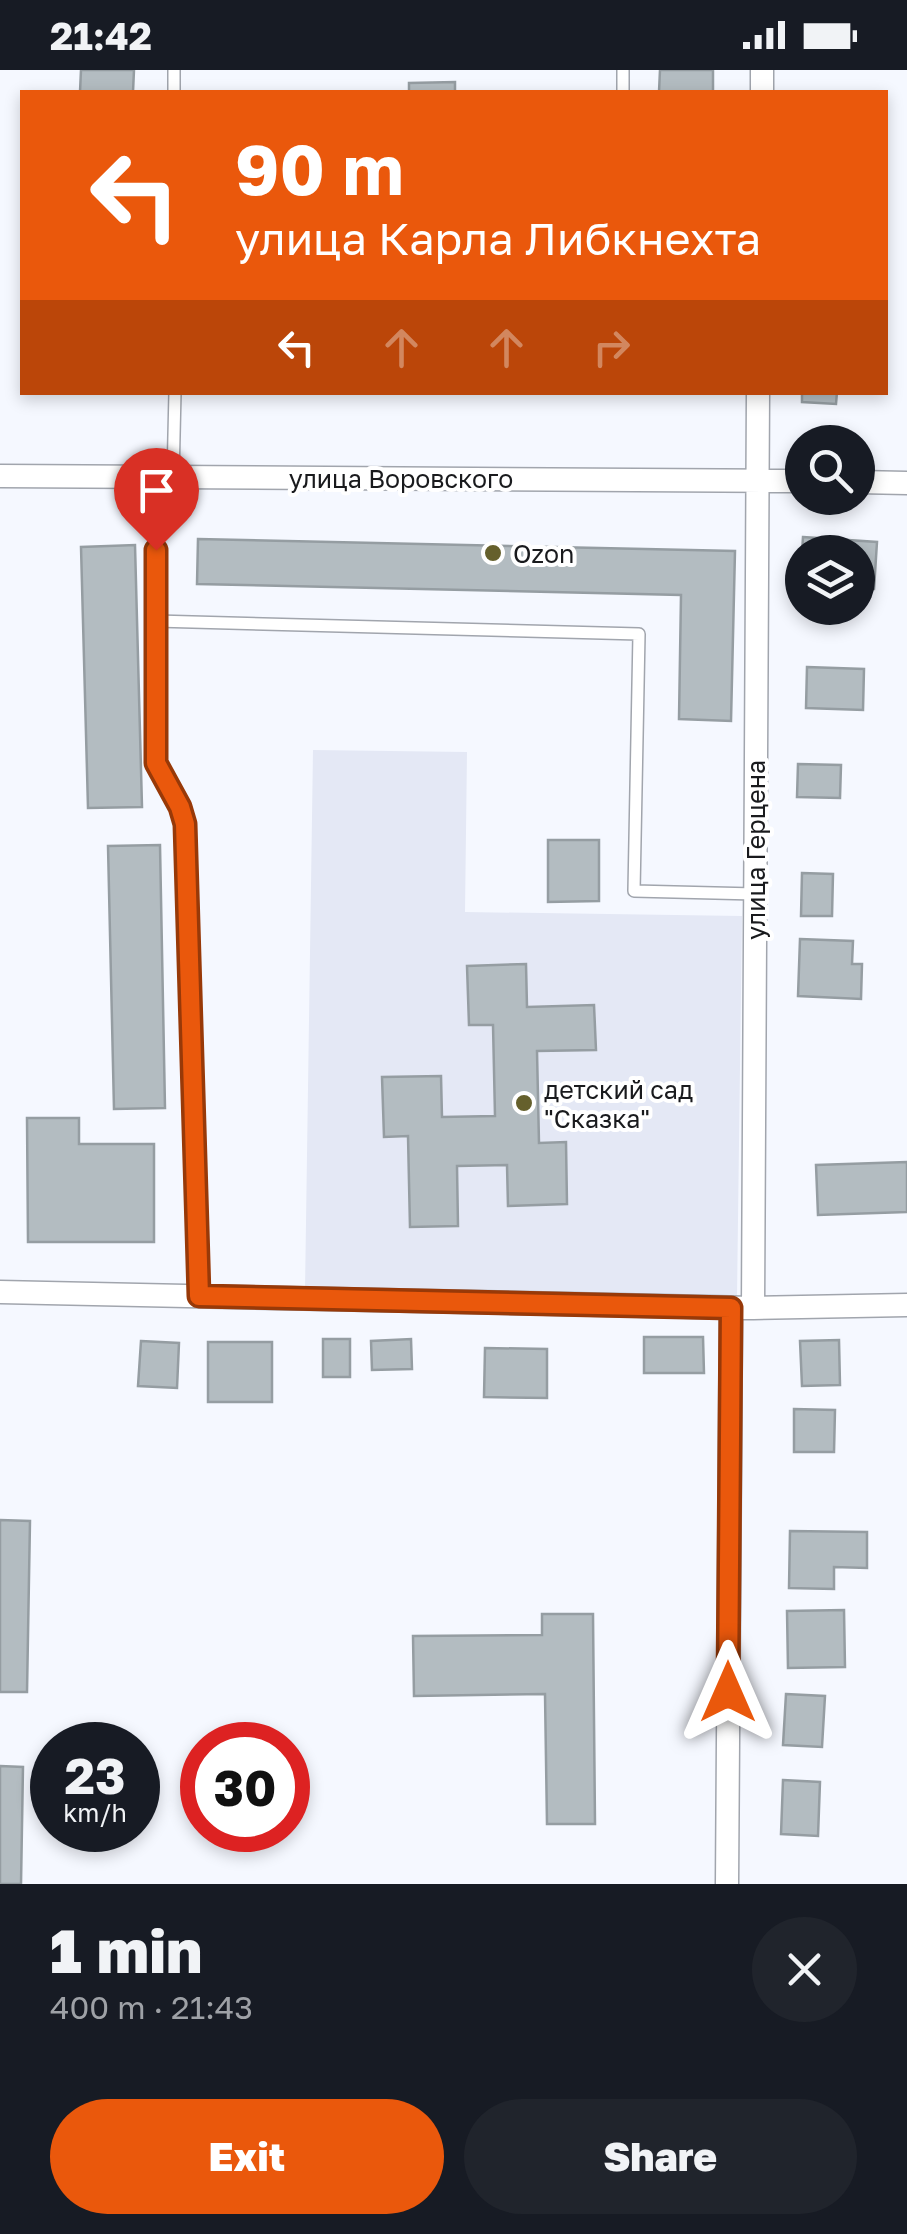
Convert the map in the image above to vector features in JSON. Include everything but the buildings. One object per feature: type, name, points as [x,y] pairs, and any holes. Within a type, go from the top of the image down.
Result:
[{"type":"street","name":"улица Герцена","points":[[727,1884],[755,894],[758,395]]},
{"type":"street","name":"улица Воровского","points":[[0,476],[785,481]]},
{"type":"street","points":[[875,483],[907,484]]},
{"type":"street","points":[[0,1292],[742,1308],[907,1305]]},
{"type":"lane","points":[[175,395],[156,621],[156,763],[185,824],[199,1296]]},
{"type":"lane","points":[[156,621],[639,634],[634,891],[755,894]]},
{"type":"shaded area","name":"детский сад \"Сказка\"","points":[[313,750],[467,752],[465,912],[742,916],[737,1297],[305,1290]]},
{"type":"place","name":"Ozon","points":[[493,553]]},
{"type":"place","name":"детский сад \"Сказка\"","points":[[524,1103]]},
{"type":"route","points":[[156,550],[156,763],[185,824],[199,1296],[731,1308],[728,1692]]}]
